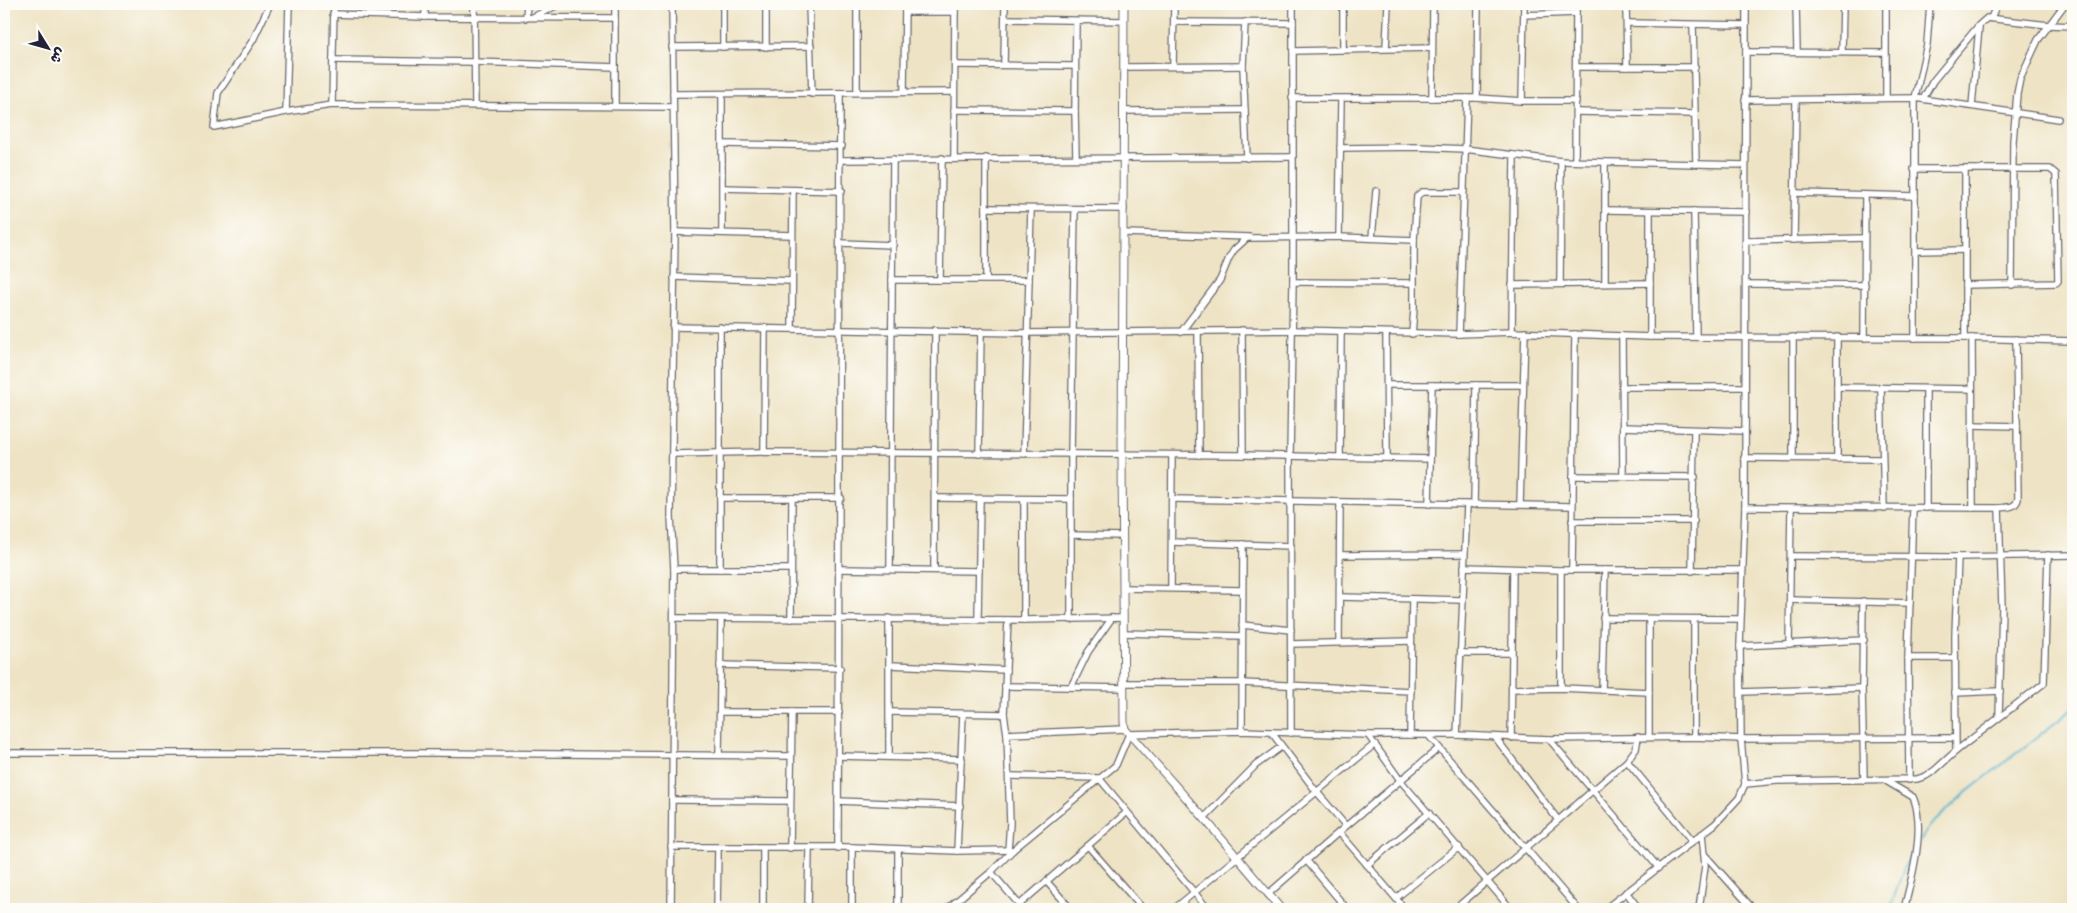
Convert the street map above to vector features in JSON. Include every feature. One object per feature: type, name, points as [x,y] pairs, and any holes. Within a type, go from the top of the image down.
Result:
[{"type":"street","points":[[270,4],[253,40],[218,93],[214,128],[286,112],[332,105],[672,107]]},
{"type":"street","points":[[286,112],[289,4]]},
{"type":"street","points":[[332,105],[334,4]]},
{"type":"street","points":[[425,4],[425,17]]},
{"type":"street","points":[[474,4],[475,105]]},
{"type":"street","points":[[527,4],[529,18]]},
{"type":"street","points":[[529,18],[560,4]]},
{"type":"street","points":[[615,4],[616,106]]},
{"type":"street","points":[[671,909],[674,755],[674,569],[671,516],[676,232],[672,107],[672,4]]},
{"type":"street","points":[[723,4],[723,47]]},
{"type":"street","points":[[766,4],[766,47]]},
{"type":"street","points":[[810,4],[812,94]]},
{"type":"street","points":[[857,4],[857,92]]},
{"type":"street","points":[[904,92],[905,4]]},
{"type":"street","points":[[954,158],[955,4]]},
{"type":"street","points":[[1004,64],[1005,4]]},
{"type":"street","points":[[951,908],[991,872],[1011,850],[1116,765],[1127,732],[1123,632],[1122,456],[1125,157],[1123,111],[1125,67],[1124,4]]},
{"type":"street","points":[[1173,66],[1174,4]]},
{"type":"street","points":[[1291,733],[1290,456],[1293,282],[1293,4]]},
{"type":"street","points":[[1343,4],[1344,49]]},
{"type":"street","points":[[1386,48],[1388,4]]},
{"type":"street","points":[[1432,98],[1433,4]]},
{"type":"street","points":[[1477,98],[1478,4]]},
{"type":"street","points":[[1522,101],[1524,4]]},
{"type":"street","points":[[1575,161],[1576,4]]},
{"type":"street","points":[[1626,4],[1627,67]]},
{"type":"street","points":[[1605,909],[1702,834],[1729,811],[1744,791],[1741,739],[1740,619],[1744,507],[1747,241],[1745,165],[1746,4]]},
{"type":"street","points":[[1796,4],[1797,51]]},
{"type":"street","points":[[1842,51],[1844,4]]},
{"type":"street","points":[[1886,4],[1886,98]]},
{"type":"street","points":[[1915,338],[1915,98],[1928,44],[1930,4]]},
{"type":"street","points":[[1991,18],[1997,4]]},
{"type":"street","points":[[2012,285],[2014,111],[2020,79],[2038,40],[2065,4]]},
{"type":"street","points":[[905,12],[955,12]]},
{"type":"street","points":[[1524,15],[1576,13]]},
{"type":"street","points":[[333,14],[425,17],[615,18]]},
{"type":"street","points":[[1923,99],[1933,81],[1979,25],[1987,18],[2073,26]]},
{"type":"street","points":[[1005,19],[1124,21]]},
{"type":"street","points":[[1076,21],[1076,158]]},
{"type":"street","points":[[1174,22],[1293,23]]},
{"type":"street","points":[[1245,22],[1243,66],[1247,158]]},
{"type":"street","points":[[1627,23],[1746,24]]},
{"type":"street","points":[[1693,24],[1696,164]]},
{"type":"street","points":[[1972,106],[1979,25]]},
{"type":"street","points":[[672,47],[811,46]]},
{"type":"street","points":[[1293,51],[1432,48]]},
{"type":"street","points":[[1746,52],[1842,51],[1885,53]]},
{"type":"street","points":[[333,60],[615,67]]},
{"type":"street","points":[[955,65],[1075,66]]},
{"type":"street","points":[[1125,67],[1243,66]]},
{"type":"street","points":[[1576,67],[1695,67]]},
{"type":"street","points":[[672,94],[954,92]]},
{"type":"street","points":[[838,848],[842,191],[840,93]]},
{"type":"street","points":[[722,94],[722,233]]},
{"type":"street","points":[[1292,98],[1477,98],[1522,101],[1576,101]]},
{"type":"street","points":[[1459,334],[1467,98]]},
{"type":"street","points":[[1745,100],[1915,98],[2014,111],[2058,119]]},
{"type":"street","points":[[1339,237],[1341,99]]},
{"type":"street","points":[[1794,240],[1796,100]]},
{"type":"street","points":[[954,110],[1075,111]]},
{"type":"street","points":[[1123,111],[1245,110]]},
{"type":"street","points":[[1576,112],[1695,114]]},
{"type":"street","points":[[723,144],[842,146]]},
{"type":"street","points":[[1340,148],[1419,147],[1465,149],[1562,161],[1745,165]]},
{"type":"street","points":[[1512,332],[1515,218],[1514,155]]},
{"type":"street","points":[[842,160],[1292,157]]},
{"type":"street","points":[[940,280],[942,158]]},
{"type":"street","points":[[986,158],[986,279]]},
{"type":"street","points":[[890,569],[893,159]]},
{"type":"street","points":[[1560,283],[1562,161]]},
{"type":"street","points":[[1605,163],[1605,283]]},
{"type":"street","points":[[1914,169],[2050,169],[2056,174],[2058,281],[2053,285],[1965,285]]},
{"type":"street","points":[[1965,170],[1965,338]]},
{"type":"street","points":[[723,188],[842,191]]},
{"type":"street","points":[[792,328],[793,190]]},
{"type":"street","points":[[1372,238],[1376,191]]},
{"type":"street","points":[[1412,334],[1417,196],[1419,193],[1463,192]]},
{"type":"street","points":[[1795,193],[1915,196]]},
{"type":"street","points":[[1864,338],[1865,196]]},
{"type":"street","points":[[986,208],[1124,208]]},
{"type":"street","points":[[1024,454],[1031,209]]},
{"type":"street","points":[[1071,620],[1071,454],[1075,209]]},
{"type":"street","points":[[1606,210],[1746,212]]},
{"type":"street","points":[[1650,211],[1650,337]]},
{"type":"street","points":[[1694,212],[1696,337]]},
{"type":"street","points":[[676,232],[792,235]]},
{"type":"street","points":[[1124,233],[1414,240]]},
{"type":"street","points":[[1181,332],[1220,280],[1234,250],[1247,238],[1251,237]]},
{"type":"street","points":[[1747,241],[1864,238]]},
{"type":"street","points":[[841,243],[893,245]]},
{"type":"street","points":[[1916,251],[1965,250]]},
{"type":"street","points":[[674,277],[792,281]]},
{"type":"street","points":[[892,280],[1029,280]]},
{"type":"street","points":[[1293,282],[1413,283]]},
{"type":"street","points":[[1512,284],[1650,284]]},
{"type":"street","points":[[1746,284],[1865,286]]},
{"type":"street","points":[[673,327],[765,327],[1027,333],[1242,330],[1386,334],[1525,332],[1650,337],[1972,338],[2073,341]]},
{"type":"street","points":[[720,327],[720,569]]},
{"type":"street","points":[[764,452],[765,327]]},
{"type":"street","points":[[934,570],[935,330]]},
{"type":"street","points":[[1242,330],[1243,455]]},
{"type":"street","points":[[979,454],[981,331]]},
{"type":"street","points":[[1198,331],[1199,455]]},
{"type":"street","points":[[1340,457],[1341,332]]},
{"type":"street","points":[[1520,504],[1525,332]]},
{"type":"street","points":[[1386,334],[1387,457]]},
{"type":"street","points":[[1572,570],[1575,334]]},
{"type":"street","points":[[1622,336],[1623,476]]},
{"type":"street","points":[[1793,337],[1794,458]]},
{"type":"street","points":[[1837,337],[1837,459]]},
{"type":"street","points":[[1972,338],[1973,508]]},
{"type":"street","points":[[1744,507],[2011,507],[2017,502],[2016,339]]},
{"type":"street","points":[[1387,385],[1523,384]]},
{"type":"street","points":[[1429,504],[1432,385]]},
{"type":"street","points":[[1474,505],[1476,385]]},
{"type":"street","points":[[1622,387],[1745,387]]},
{"type":"street","points":[[1837,387],[1972,389]]},
{"type":"street","points":[[1881,389],[1884,508]]},
{"type":"street","points":[[1926,389],[1926,508]]},
{"type":"street","points":[[1972,426],[2017,426]]},
{"type":"street","points":[[1623,427],[1744,431]]},
{"type":"street","points":[[1692,571],[1695,477],[1694,430]]},
{"type":"street","points":[[673,454],[764,452],[1122,456],[1243,455],[1430,459]]},
{"type":"street","points":[[1171,588],[1172,455]]},
{"type":"street","points":[[1744,458],[1882,459]]},
{"type":"street","points":[[1573,476],[1695,477]]},
{"type":"street","points":[[720,498],[840,498]]},
{"type":"street","points":[[791,619],[792,498]]},
{"type":"street","points":[[935,498],[1071,499]]},
{"type":"street","points":[[978,620],[980,499]]},
{"type":"street","points":[[1024,499],[1024,620]]},
{"type":"street","points":[[1172,499],[1572,506]]},
{"type":"street","points":[[1339,642],[1340,503]]},
{"type":"street","points":[[1457,735],[1467,505]]},
{"type":"street","points":[[1789,644],[1791,508]]},
{"type":"street","points":[[1909,780],[1908,658],[1913,508]]},
{"type":"street","points":[[1998,716],[2002,607],[1999,508]]},
{"type":"street","points":[[1572,521],[1694,522]]},
{"type":"street","points":[[1071,535],[1123,536]]},
{"type":"street","points":[[1172,542],[1290,546]]},
{"type":"street","points":[[1242,544],[1242,731]]},
{"type":"street","points":[[1340,555],[1464,554]]},
{"type":"street","points":[[1790,556],[2001,557],[2073,554]]},
{"type":"street","points":[[1745,784],[1909,780],[1926,776],[1998,716],[2044,683],[2048,555]]},
{"type":"street","points":[[1956,751],[1955,658],[1958,557]]},
{"type":"street","points":[[1464,567],[1561,570],[1742,570]]},
{"type":"street","points":[[674,569],[791,569]]},
{"type":"street","points":[[840,569],[979,570]]},
{"type":"street","points":[[1511,738],[1513,569]]},
{"type":"street","points":[[1561,570],[1561,688]]},
{"type":"street","points":[[1602,690],[1605,570]]},
{"type":"street","points":[[1123,588],[1242,590]]},
{"type":"street","points":[[1340,597],[1462,600]]},
{"type":"street","points":[[1410,735],[1412,599]]},
{"type":"street","points":[[1790,600],[1910,603]]},
{"type":"street","points":[[1863,601],[1864,780]]},
{"type":"street","points":[[674,618],[978,620],[1123,618]]},
{"type":"street","points":[[889,618],[889,757]]},
{"type":"street","points":[[1071,687],[1088,652],[1112,618]]},
{"type":"street","points":[[1603,618],[1740,619]]},
{"type":"street","points":[[719,756],[720,619]]},
{"type":"street","points":[[1649,619],[1649,737]]},
{"type":"street","points":[[1694,619],[1694,737]]},
{"type":"street","points":[[1008,620],[1004,714],[1007,734],[1011,850]]},
{"type":"street","points":[[1242,625],[1291,630]]},
{"type":"street","points":[[1123,632],[1242,636]]},
{"type":"street","points":[[1740,646],[1864,640]]},
{"type":"street","points":[[1291,644],[1410,641]]},
{"type":"street","points":[[1462,653],[1511,652]]},
{"type":"street","points":[[1908,658],[1955,658]]},
{"type":"street","points":[[720,665],[840,668]]},
{"type":"street","points":[[890,665],[1006,670]]},
{"type":"street","points":[[1005,686],[1071,687],[1242,683],[1411,690]]},
{"type":"street","points":[[1512,689],[1561,688],[1649,692]]},
{"type":"street","points":[[1741,692],[1862,688]]},
{"type":"street","points":[[1955,693],[2000,691]]},
{"type":"street","points":[[720,712],[839,712]]},
{"type":"street","points":[[790,848],[792,712]]},
{"type":"street","points":[[890,712],[1004,714]]},
{"type":"street","points":[[958,851],[963,714]]},
{"type":"street","points":[[1007,734],[1242,731],[1368,735],[1457,735],[1549,739],[1638,737],[1741,739],[1956,738]]},
{"type":"street","points":[[1127,732],[1204,818],[1280,909]]},
{"type":"street","points":[[1272,733],[1316,792],[1346,826]]},
{"type":"street","points":[[1368,735],[1400,780],[1511,909]]},
{"type":"street","points":[[1429,736],[1578,909]]},
{"type":"street","points":[[1495,737],[1558,820]]},
{"type":"street","points":[[1455,909],[1627,761],[1636,749],[1638,737]]},
{"type":"street","points":[[1549,739],[1591,791],[1658,867]]},
{"type":"street","points":[[1174,909],[1374,744]]},
{"type":"street","points":[[1204,818],[1256,766],[1281,747]]},
{"type":"street","points":[[1268,894],[1439,748]]},
{"type":"street","points":[[4,753],[330,754],[435,752],[790,756]]},
{"type":"street","points":[[839,756],[962,759]]},
{"type":"street","points":[[1627,761],[1693,841]]},
{"type":"street","points":[[1009,776],[1099,778],[1208,909]]},
{"type":"street","points":[[1884,780],[1913,797],[1917,811],[1916,845],[1904,909]]},
{"type":"street","points":[[672,800],[790,801]]},
{"type":"street","points":[[838,801],[960,806]]},
{"type":"street","points":[[991,872],[1021,907],[1046,882],[1127,812]]},
{"type":"street","points":[[1367,865],[1429,813]]},
{"type":"street","points":[[1339,832],[1405,909]]},
{"type":"street","points":[[1699,909],[1704,872],[1702,834]]},
{"type":"street","points":[[1088,846],[1143,909]]},
{"type":"street","points":[[671,847],[1011,850]]},
{"type":"street","points":[[1396,898],[1459,847]]},
{"type":"street","points":[[718,848],[718,909]]},
{"type":"street","points":[[762,848],[762,909]]},
{"type":"street","points":[[808,909],[809,848]]},
{"type":"street","points":[[852,848],[852,909]]},
{"type":"street","points":[[898,849],[898,909]]},
{"type":"street","points":[[1704,854],[1753,909]]},
{"type":"street","points":[[1306,860],[1347,909]]},
{"type":"street","points":[[1046,882],[1071,909]]},
{"type":"street","points":[[1626,892],[1639,909]]},
{"type":"waterway","points":[[1920,841],[1929,827],[1964,794],[2073,709]]},
{"type":"waterway","points":[[1890,909],[1905,865],[1914,852]]}]
